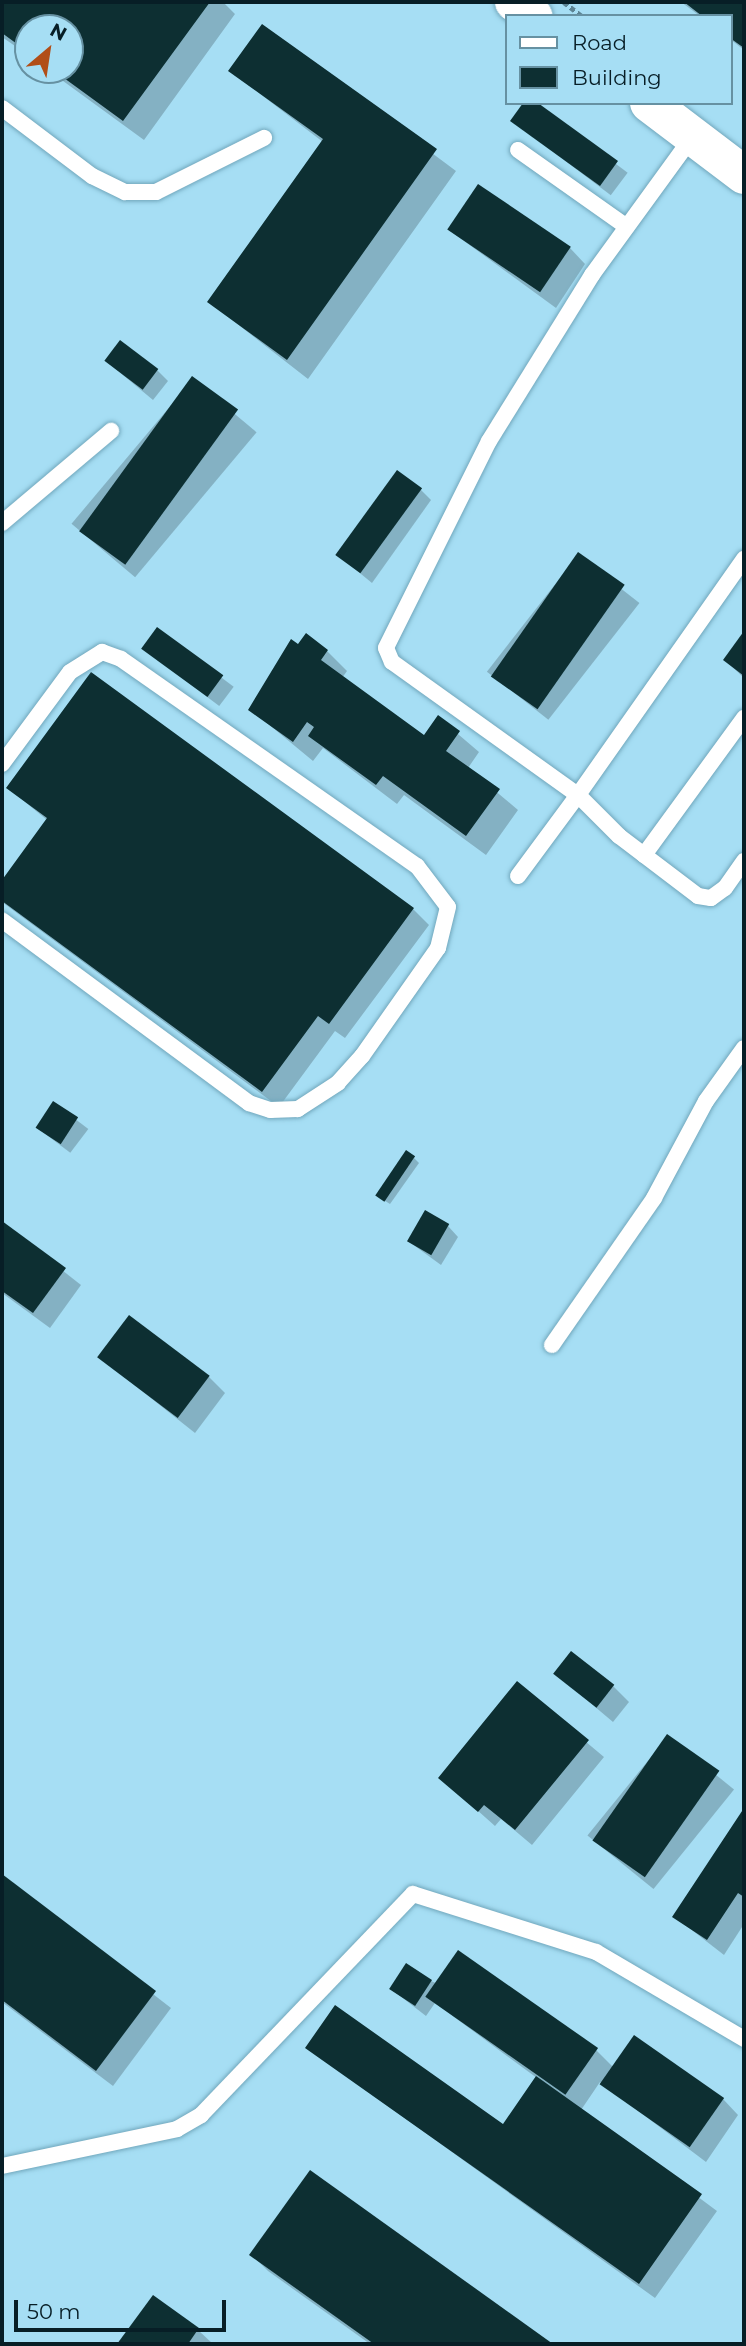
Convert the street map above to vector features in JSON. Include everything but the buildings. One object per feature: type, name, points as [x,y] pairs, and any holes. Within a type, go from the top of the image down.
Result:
[{"type":"street","points":[[514,2],[530,14]]},
{"type":"street","points":[[652,105],[744,175]]},
{"type":"lane","points":[[2,108],[92,176],[125,192],[156,192],[264,138]]},
{"type":"lane","points":[[693,136],[627,227],[489,441],[386,648],[392,662],[578,794],[644,855],[698,896],[711,898],[744,861]]},
{"type":"lane","points":[[518,150],[627,227]]},
{"type":"lane","points":[[2,523],[111,431]]},
{"type":"lane","points":[[518,876],[744,559]]},
{"type":"lane","points":[[2,764],[69,672],[102,652],[121,659],[417,866],[448,907],[438,948],[362,1056],[338,1083],[298,1109],[270,1110],[249,1103],[2,920]]},
{"type":"lane","points":[[644,855],[744,718]]},
{"type":"lane","points":[[552,1345],[654,1198],[706,1101],[744,1048]]},
{"type":"lane","points":[[2,2166],[177,2129],[201,2115],[413,1894],[596,1952],[744,2039]]},
{"type":"path","points":[[564,2],[579,14]]}]
